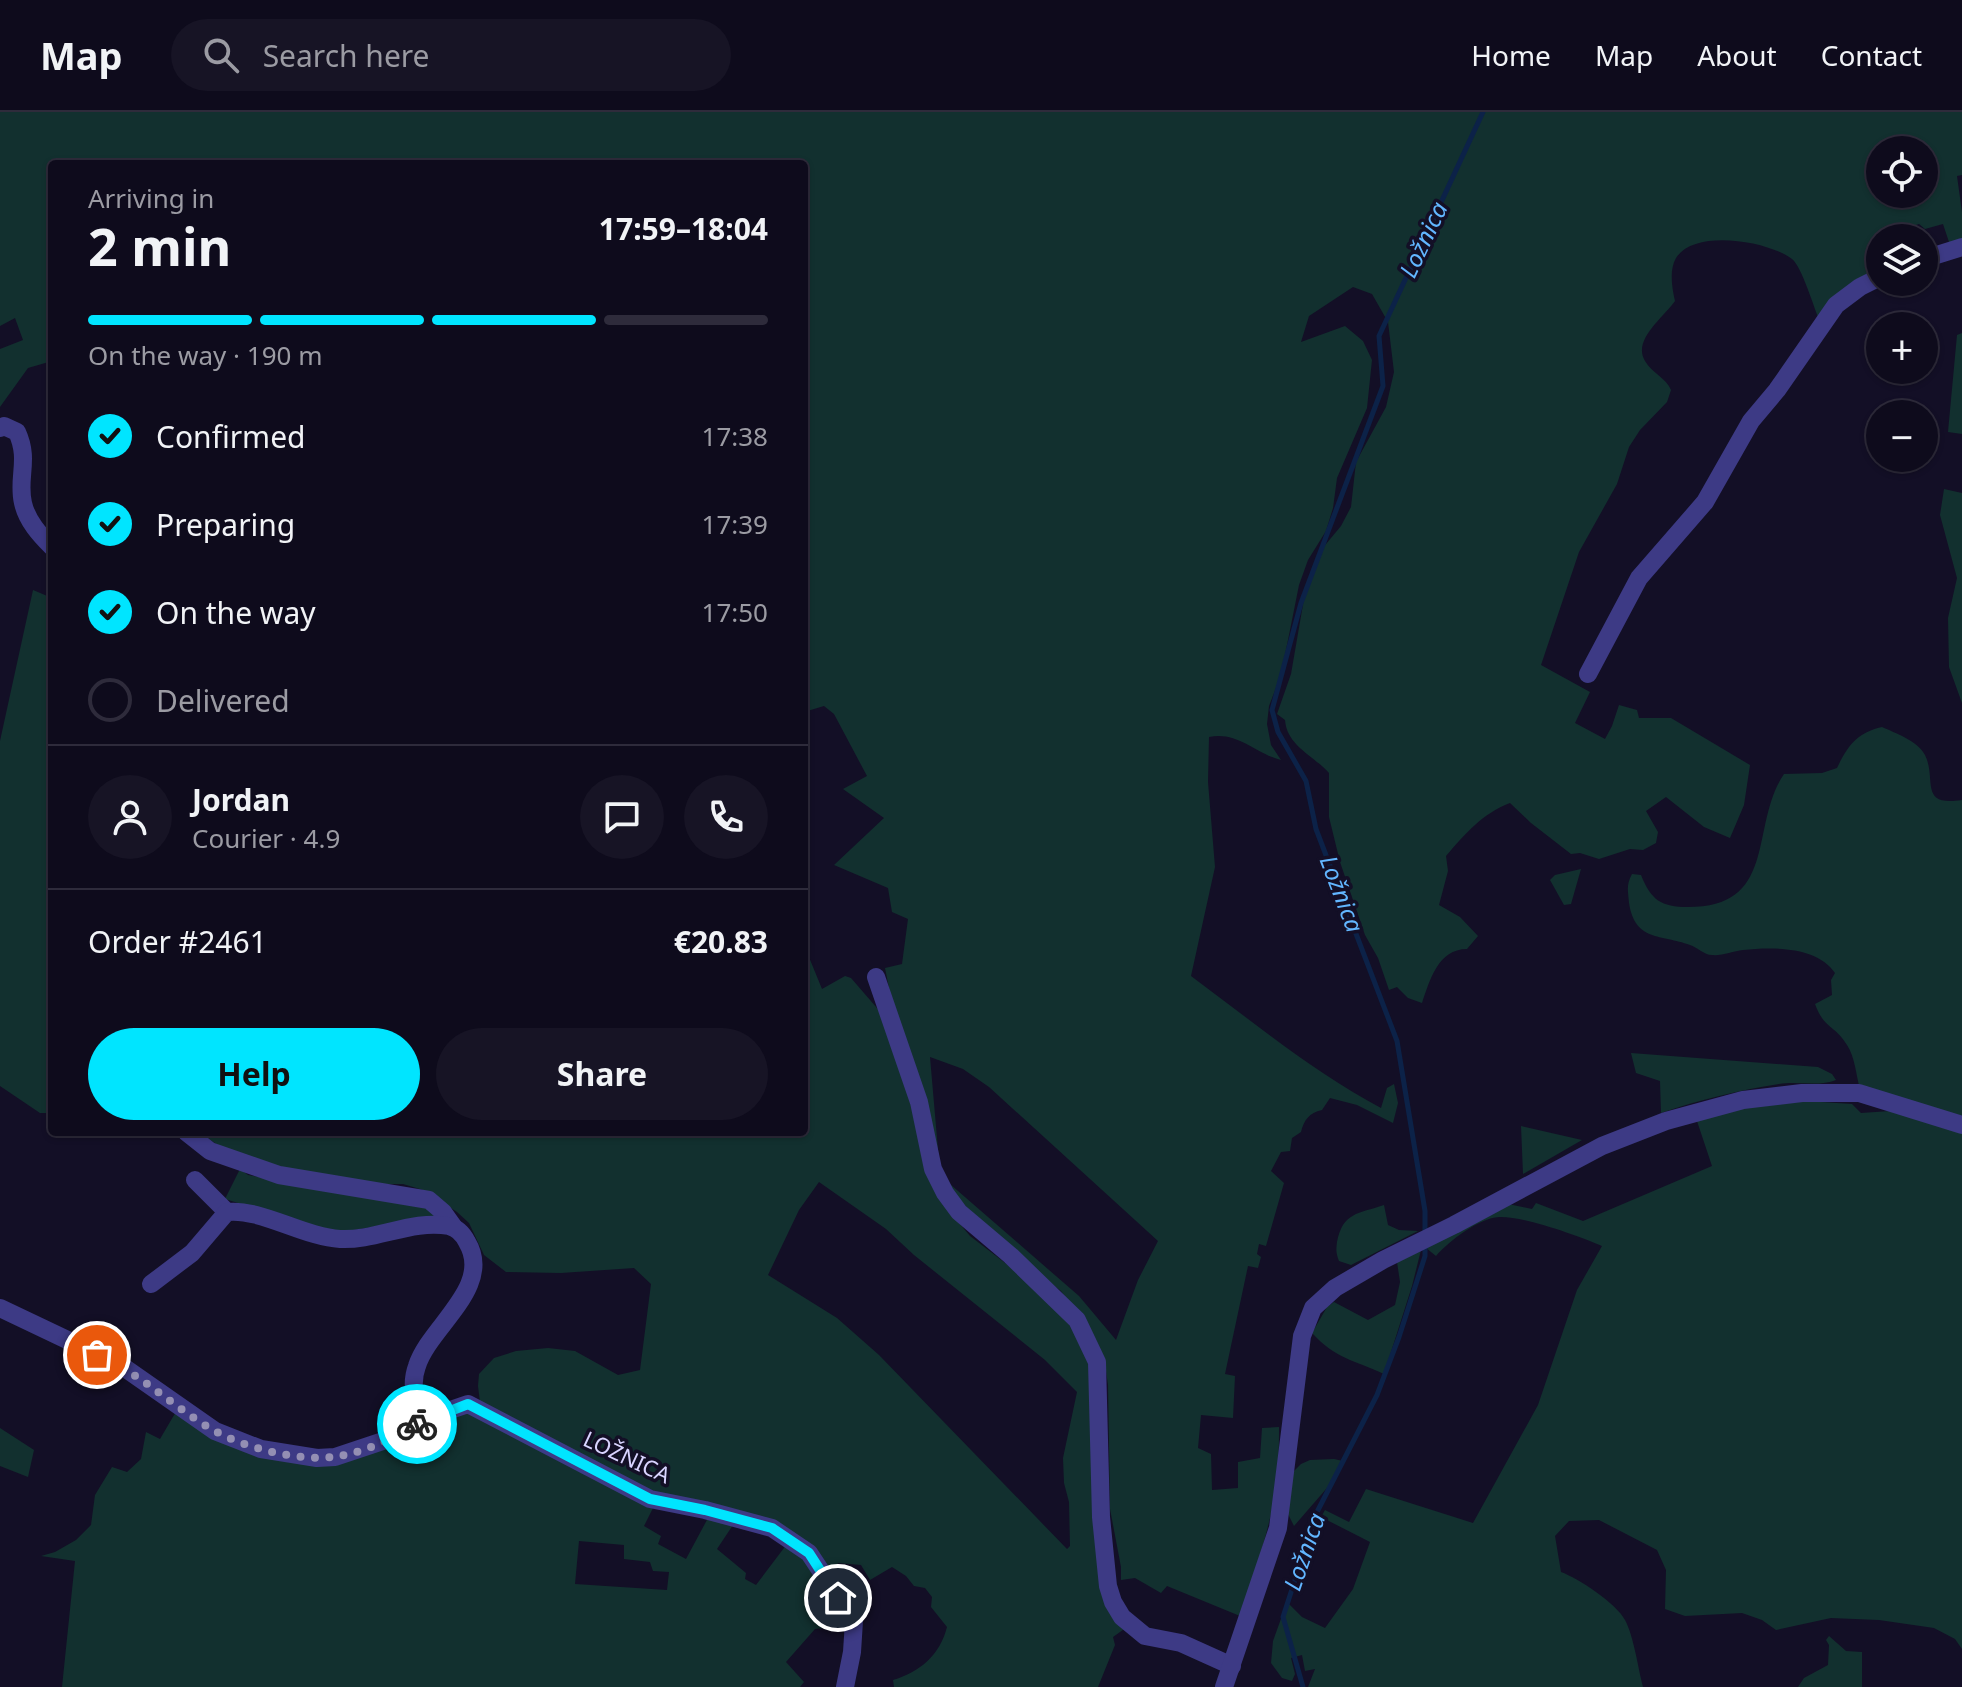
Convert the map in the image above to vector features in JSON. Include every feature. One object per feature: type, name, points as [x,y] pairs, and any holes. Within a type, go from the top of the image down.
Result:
[{"type":"street","points":[[1938,255],[1962,247]]},
{"type":"street","points":[[1588,674],[1639,578],[1705,502],[1751,421],[1777,390],[1836,305],[1866,284]]},
{"type":"street","points":[[0,428],[4,426],[17,432],[24,448],[23,503],[35,530],[48,543]]},
{"type":"street","points":[[876,977],[919,1102],[933,1169],[945,1193],[959,1212],[1011,1256],[1077,1320],[1097,1362],[1101,1517],[1108,1586],[1113,1602],[1122,1617],[1145,1636],[1181,1643],[1232,1666]]},
{"type":"street","points":[[1224,1687],[1278,1528],[1302,1336],[1313,1308],[1335,1288],[1602,1146],[1666,1121],[1743,1100],[1802,1093],[1859,1093],[1962,1125]]},
{"type":"street","points":[[191,1136],[210,1151],[279,1175],[429,1200],[462,1234],[473,1255],[468,1288],[417,1366],[414,1399],[424,1419]]},
{"type":"street","points":[[195,1180],[227,1212],[250,1214],[320,1236],[354,1239],[421,1227],[453,1226]]},
{"type":"street","points":[[151,1284],[192,1253],[227,1212]]},
{"type":"street","name":"LOŽNICA","points":[[0,1308],[122,1366],[215,1431],[261,1449],[317,1458],[335,1457],[398,1436],[424,1419],[468,1404],[650,1499],[772,1528],[809,1553],[854,1621],[845,1687]]},
{"type":"green space","points":[[0,112],[1962,112],[1962,175],[1957,176],[1962,243],[1950,245],[1943,224],[1866,224],[1866,284],[1820,322],[1804,279],[1792,259],[1750,243],[1715,240],[1698,243],[1676,258],[1672,273],[1675,301],[1651,329],[1643,345],[1645,361],[1671,390],[1667,402],[1640,430],[1629,447],[1617,484],[1579,552],[1541,665],[1590,692],[1575,723],[1605,739],[1619,705],[1637,710],[1639,718],[1671,718],[1750,765],[1744,805],[1730,838],[1704,827],[1666,797],[1646,811],[1658,832],[1656,843],[1643,850],[1630,849],[1599,859],[1580,853],[1571,854],[1510,803],[1500,807],[1475,825],[1446,856],[1448,871],[1439,905],[1460,917],[1478,936],[1467,949],[1457,950],[1442,960],[1422,1003],[1408,998],[1397,987],[1389,990],[1378,958],[1365,935],[1340,862],[1329,817],[1329,773],[1290,737],[1285,720],[1277,714],[1291,674],[1306,587],[1321,550],[1341,526],[1351,507],[1356,462],[1386,407],[1394,372],[1388,322],[1372,294],[1353,287],[1309,316],[1301,342],[1345,326],[1363,341],[1372,360],[1367,408],[1337,478],[1326,531],[1308,560],[1299,585],[1281,675],[1269,706],[1267,724],[1271,745],[1281,760],[1229,737],[1209,737],[1208,782],[1215,867],[1191,976],[1284,1046],[1356,1094],[1381,1108],[1387,1088],[1394,1084],[1398,1103],[1393,1123],[1357,1105],[1330,1098],[1322,1110],[1308,1118],[1301,1132],[1292,1138],[1290,1151],[1281,1152],[1271,1171],[1284,1183],[1266,1246],[1259,1244],[1257,1254],[1261,1257],[1258,1268],[1248,1266],[1225,1374],[1235,1376],[1233,1418],[1201,1415],[1198,1448],[1211,1454],[1212,1490],[1238,1488],[1238,1462],[1260,1458],[1262,1428],[1279,1427],[1275,1495],[1240,1616],[1167,1586],[1161,1593],[1135,1578],[1121,1580],[1110,1509],[1108,1385],[1104,1357],[1061,1291],[946,1188],[943,1178],[1079,1296],[1116,1340],[1138,1280],[1158,1241],[989,1087],[963,1069],[930,1057],[943,1176],[885,968],[902,964],[908,919],[892,912],[888,888],[834,865],[884,818],[843,789],[867,776],[834,714],[824,706],[808,711],[808,160],[48,160],[48,362],[28,368],[0,407],[0,349],[23,340],[15,318],[0,326]]},
{"type":"green space","points":[[1962,333],[1962,434],[1948,432],[1957,335]]},
{"type":"green space","points":[[1944,489],[1962,493],[1962,703],[1949,667],[1948,618],[1957,578],[1940,515]]},
{"type":"green space","points":[[33,590],[48,596],[48,1113],[40,1113],[0,1086],[0,741]]},
{"type":"green space","points":[[1882,727],[1906,738],[1922,750],[1934,795],[1948,801],[1962,800],[1962,1116],[1860,1089],[1850,1050],[1822,1018],[1815,1004],[1832,995],[1831,980],[1835,973],[1827,964],[1806,953],[1780,949],[1709,955],[1690,945],[1643,931],[1632,916],[1629,903],[1628,885],[1632,874],[1641,875],[1653,896],[1671,906],[1717,903],[1736,893],[1749,878],[1757,860],[1767,816],[1784,774],[1822,773],[1837,768],[1854,741]]},
{"type":"green space","points":[[1581,869],[1571,904],[1564,905],[1550,880],[1555,875]]},
{"type":"green space","points":[[808,955],[822,989],[845,976],[851,978],[883,1015],[943,1204],[970,1236],[1060,1305],[1093,1359],[1096,1501],[1127,1627],[1113,1637],[1115,1645],[1098,1687],[894,1687],[893,1680],[928,1661],[944,1637],[947,1627],[931,1607],[932,1597],[925,1588],[914,1586],[892,1567],[870,1580],[861,1565],[838,1563],[833,1588],[807,1545],[665,1497],[480,1402],[479,1374],[494,1358],[516,1351],[548,1348],[575,1351],[618,1375],[640,1370],[651,1284],[634,1268],[561,1273],[506,1272],[484,1255],[469,1223],[423,1190],[403,1184],[370,1184],[249,1161],[205,1136],[808,1136]],"holes":[[[819,1182],[886,1229],[1045,1360],[1077,1392],[1063,1458],[1069,1502],[1070,1546],[1067,1549],[879,1355],[837,1318],[768,1275],[799,1210]]]},
{"type":"green space","points":[[1631,1053],[1818,1067],[1832,1074],[1836,1080],[1749,1089],[1661,1113],[1660,1081],[1636,1073]]},
{"type":"green space","points":[[1806,1101],[1852,1104],[1861,1113],[1890,1111],[1962,1133],[1962,1649],[1955,1639],[1934,1628],[1879,1620],[1831,1618],[1776,1630],[1762,1620],[1742,1613],[1685,1616],[1665,1609],[1666,1570],[1657,1550],[1599,1520],[1569,1521],[1555,1536],[1561,1572],[1596,1592],[1621,1614],[1631,1635],[1643,1687],[1308,1687],[1315,1669],[1305,1671],[1302,1655],[1291,1658],[1295,1674],[1292,1681],[1282,1678],[1271,1663],[1273,1641],[1287,1602],[1302,1617],[1325,1628],[1353,1589],[1370,1542],[1321,1517],[1325,1510],[1349,1522],[1366,1489],[1473,1523],[1538,1405],[1577,1290],[1602,1246],[1536,1223],[1499,1217],[1465,1231],[1436,1256],[1426,1248],[1508,1204],[1532,1209],[1536,1203],[1583,1221],[1712,1166],[1697,1121],[1744,1108]]},
{"type":"green space","points":[[1521,1126],[1582,1140],[1523,1174]]},
{"type":"green space","points":[[240,1169],[248,1175],[434,1209],[436,1217],[335,1233],[225,1199]]},
{"type":"green space","points":[[1384,1205],[1388,1225],[1399,1230],[1418,1231],[1351,1265],[1339,1261],[1337,1242],[1343,1225],[1359,1213]]},
{"type":"green space","points":[[1421,1250],[1384,1374],[1337,1354],[1312,1333],[1327,1307],[1334,1302],[1368,1320],[1395,1305],[1400,1282],[1397,1262]]},
{"type":"green space","points":[[471,1408],[654,1506],[644,1526],[661,1536],[658,1544],[686,1559],[708,1518],[735,1522],[717,1549],[746,1573],[745,1579],[756,1585],[787,1544],[811,1567],[835,1618],[824,1628],[815,1629],[786,1662],[804,1682],[800,1687],[62,1687],[75,1561],[41,1556],[76,1540],[91,1525],[95,1495],[112,1467],[127,1472],[141,1459],[146,1432],[160,1439],[177,1410],[298,1461]],"holes":[[[579,1541],[624,1545],[624,1559],[650,1562],[653,1571],[669,1572],[667,1590],[575,1584]]]},
{"type":"green space","points":[[0,1428],[34,1450],[28,1477],[0,1466]]},
{"type":"green space","points":[[1310,1460],[1343,1461],[1333,1481],[1294,1526],[1288,1514],[1293,1472]]},
{"type":"green space","points":[[1829,1636],[1846,1651],[1862,1652],[1862,1687],[1798,1687],[1804,1678],[1828,1665],[1829,1645],[1826,1640]]},
{"type":"waterway","name":"Ložnica","points":[[1425,1234],[1425,1211],[1397,1041],[1316,829],[1306,781],[1278,732],[1272,710],[1301,603],[1383,386],[1379,336],[1483,112]]},
{"type":"waterway","name":"Ložnica","points":[[1303,1687],[1283,1617],[1317,1512],[1377,1395],[1425,1256],[1425,1244]]},
{"type":"way so far","points":[[97,1355],[139,1376],[215,1431],[261,1449],[317,1458],[335,1457],[398,1436],[417,1424]]},
{"type":"route","points":[[417,1424],[468,1404],[650,1499],[772,1528],[809,1553],[838,1598]]}]
